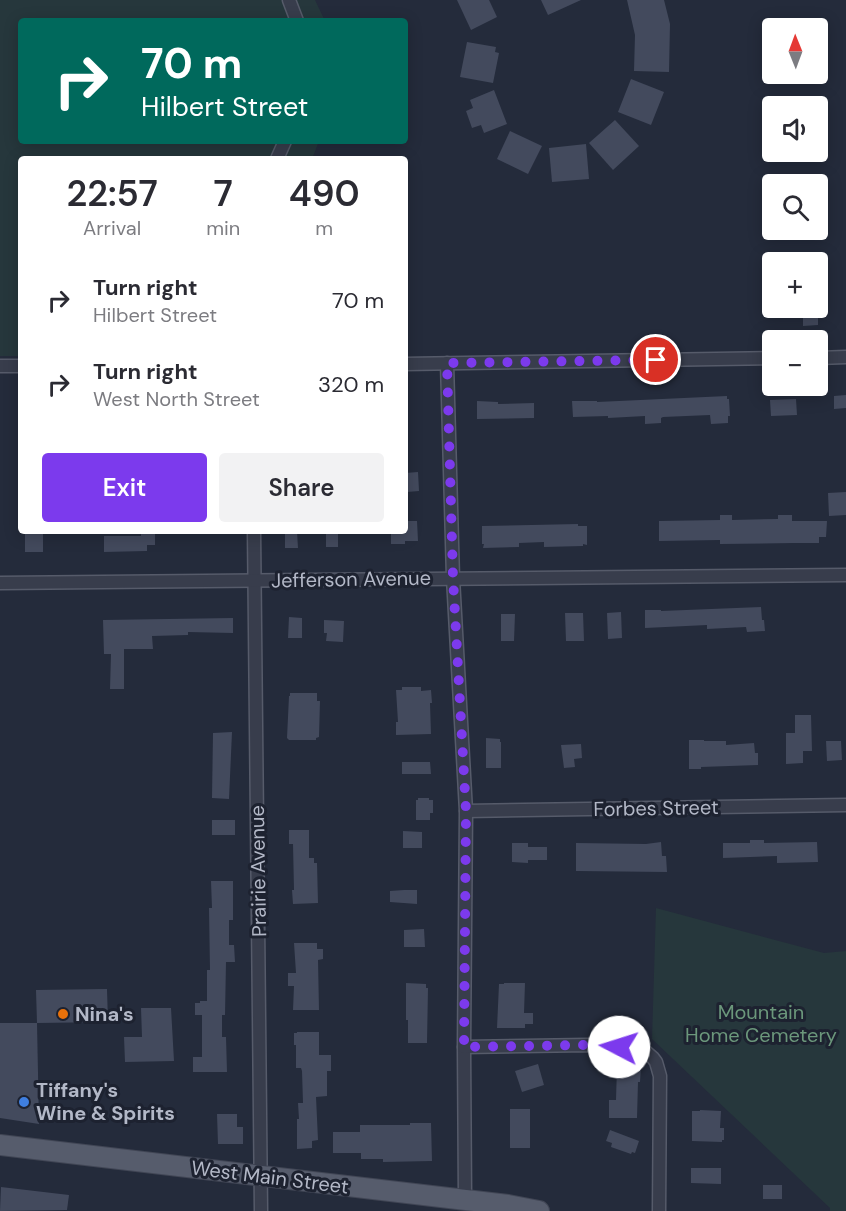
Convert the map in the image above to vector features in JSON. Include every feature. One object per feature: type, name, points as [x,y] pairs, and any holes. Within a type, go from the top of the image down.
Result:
[{"type":"main road","name":"West Main Street","points":[[0,1145],[508,1205],[539,1211]]},
{"type":"street","points":[[289,0],[296,18]]},
{"type":"street","points":[[828,358],[846,357]]},
{"type":"street","points":[[408,364],[762,358]]},
{"type":"street","points":[[447,363],[453,578],[466,811],[465,1200]]},
{"type":"street","points":[[0,366],[18,366]]},
{"type":"street","name":"Prairie Avenue","points":[[254,534],[261,1211]]},
{"type":"street","name":"Jefferson Avenue","points":[[0,583],[846,576]]},
{"type":"street","name":"Forbes Street","points":[[466,811],[846,805]]},
{"type":"street","points":[[464,1047],[587,1045],[646,1052],[656,1062],[660,1076],[659,1211]]},
{"type":"green space","points":[[0,0],[315,0],[324,18],[18,18],[18,144],[318,144],[313,156],[18,156],[18,356],[0,356]]},
{"type":"green space","name":"Mountain Home Cemetery","points":[[656,908],[824,953],[846,951],[846,1211],[830,1211],[830,1208],[652,1039]]},
{"type":"building","points":[[457,0],[489,0],[497,17],[471,30]]},
{"type":"building","points":[[541,0],[581,0],[548,15]]},
{"type":"building","points":[[627,0],[664,0],[670,24],[669,72],[634,71],[635,35]]},
{"type":"building","points":[[467,42],[496,47],[495,52],[499,53],[493,83],[460,77]]},
{"type":"building","points":[[631,79],[664,92],[651,125],[618,112]]},
{"type":"building","points":[[494,90],[507,124],[484,133],[481,125],[472,128],[466,111],[473,108],[470,100]]},
{"type":"building","points":[[615,120],[639,146],[613,170],[589,143]]},
{"type":"building","points":[[510,131],[542,146],[528,174],[497,159]]},
{"type":"building","points":[[586,144],[589,179],[552,182],[549,148]]},
{"type":"building","points":[[803,318],[818,318],[818,325],[803,326]]},
{"type":"building","points":[[846,395],[846,408],[834,409],[834,396]]},
{"type":"building","points":[[727,396],[730,416],[728,416],[728,423],[711,424],[710,415],[663,417],[661,423],[645,424],[645,416],[573,417],[572,401],[597,402]]},
{"type":"building","points":[[796,399],[797,415],[771,416],[770,400]]},
{"type":"building","points":[[477,401],[498,402],[498,404],[534,403],[534,418],[477,419]]},
{"type":"building","points":[[418,472],[419,491],[408,492],[408,473]]},
{"type":"building","points":[[846,492],[846,515],[829,516],[828,493]]},
{"type":"building","points":[[720,515],[732,515],[732,520],[778,519],[778,515],[792,515],[792,521],[827,521],[826,537],[819,537],[819,543],[720,544],[720,540],[659,541],[659,521],[720,520]]},
{"type":"building","points":[[408,521],[417,521],[418,541],[391,544],[391,534],[408,534]]},
{"type":"building","points":[[578,524],[578,526],[587,526],[587,545],[544,547],[544,542],[519,543],[519,547],[483,548],[484,544],[482,544],[482,526]]},
{"type":"building","points":[[25,534],[43,534],[43,552],[25,552]]},
{"type":"building","points":[[141,534],[155,534],[155,545],[147,545],[147,551],[104,552],[104,536],[141,536]]},
{"type":"building","points":[[285,534],[297,534],[298,548],[285,548]]},
{"type":"building","points":[[326,534],[338,534],[338,547],[326,547]]},
{"type":"building","points":[[761,607],[765,631],[747,632],[746,627],[707,629],[707,625],[645,628],[645,610]]},
{"type":"building","points":[[621,612],[622,638],[608,639],[607,613]]},
{"type":"building","points":[[565,613],[583,613],[584,641],[566,641]]},
{"type":"building","points":[[501,614],[515,614],[514,641],[501,641]]},
{"type":"building","points":[[289,617],[302,618],[302,638],[288,638]]},
{"type":"building","points":[[233,618],[233,633],[188,632],[188,635],[152,636],[153,649],[124,649],[124,689],[110,689],[111,654],[104,654],[103,620]]},
{"type":"building","points":[[324,620],[344,621],[343,642],[326,641]]},
{"type":"building","points":[[402,687],[421,687],[421,691],[431,690],[431,734],[396,735],[396,722],[398,722],[396,690],[402,690]]},
{"type":"building","points":[[290,693],[317,693],[317,701],[320,701],[319,737],[316,740],[289,740],[287,738]]},
{"type":"building","points":[[795,715],[811,715],[812,751],[803,751],[803,763],[786,764],[786,733],[795,733]]},
{"type":"building","points":[[232,732],[229,799],[212,798],[213,733]]},
{"type":"building","points":[[486,738],[500,739],[501,768],[486,768]]},
{"type":"building","points":[[689,740],[726,741],[726,745],[754,743],[755,753],[758,753],[758,765],[689,769]]},
{"type":"building","points":[[826,741],[841,741],[842,760],[827,761]]},
{"type":"building","points":[[581,744],[582,758],[574,759],[575,767],[564,768],[561,745]]},
{"type":"building","points":[[402,762],[430,762],[431,774],[402,774]]},
{"type":"building","points":[[418,798],[433,800],[433,813],[430,813],[430,820],[416,820],[416,800]]},
{"type":"building","points":[[212,820],[235,820],[235,835],[212,835]]},
{"type":"building","points":[[289,830],[309,830],[309,858],[314,858],[314,863],[317,863],[318,903],[293,904],[293,844],[289,844]]},
{"type":"building","points":[[403,831],[422,832],[422,848],[403,848]]},
{"type":"building","points":[[750,840],[764,840],[764,843],[817,842],[818,862],[777,863],[777,856],[723,858],[723,843],[750,843]]},
{"type":"building","points":[[661,842],[662,856],[666,856],[667,872],[576,871],[576,843],[646,844]]},
{"type":"building","points":[[512,843],[528,843],[528,847],[547,847],[547,860],[528,860],[528,863],[512,862]]},
{"type":"building","points":[[211,881],[233,881],[233,920],[229,920],[229,945],[234,945],[235,962],[226,962],[225,1015],[222,1015],[222,1037],[226,1037],[227,1072],[193,1072],[193,1057],[202,1057],[202,1015],[195,1015],[195,1003],[207,1001],[207,970],[210,970]]},
{"type":"building","points":[[417,890],[417,904],[390,902],[390,891]]},
{"type":"building","points":[[424,929],[425,947],[404,947],[404,930]]},
{"type":"building","points":[[294,943],[317,943],[317,949],[323,949],[323,959],[318,960],[319,1010],[293,1010],[294,986],[288,986],[288,973],[296,973]]},
{"type":"building","points":[[406,983],[426,984],[428,988],[427,1043],[408,1043]]},
{"type":"building","points":[[525,983],[524,1013],[533,1013],[533,1024],[525,1024],[525,1028],[497,1028],[499,984]]},
{"type":"building","points":[[107,989],[108,1022],[37,1023],[36,990]]},
{"type":"building","points":[[141,1008],[171,1008],[174,1061],[125,1062],[124,1037],[142,1037]]},
{"type":"building","points":[[0,1023],[37,1023],[39,1124],[0,1118]]},
{"type":"building","points":[[319,1032],[319,1055],[331,1055],[331,1071],[327,1071],[327,1096],[316,1097],[318,1140],[312,1141],[312,1148],[297,1149],[298,1103],[303,1103],[302,1071],[301,1068],[296,1068],[296,1045],[294,1045],[294,1033]]},
{"type":"building","points":[[538,1064],[544,1085],[522,1092],[515,1071]]},
{"type":"building","points":[[617,1066],[641,1067],[640,1082],[638,1082],[637,1118],[609,1118],[609,1100],[616,1100]]},
{"type":"building","points":[[510,1109],[530,1109],[530,1148],[510,1148]]},
{"type":"building","points":[[692,1111],[721,1111],[720,1128],[724,1128],[722,1142],[692,1141]]},
{"type":"building","points":[[217,1114],[237,1114],[237,1127],[243,1127],[243,1144],[218,1144]]},
{"type":"building","points":[[410,1123],[431,1123],[432,1161],[383,1162],[383,1159],[361,1159],[361,1153],[333,1153],[333,1132],[360,1132],[360,1125],[410,1125]]},
{"type":"building","points":[[610,1130],[639,1141],[635,1153],[631,1154],[611,1147],[612,1143],[606,1141]]},
{"type":"building","points":[[691,1168],[721,1168],[721,1184],[691,1183]]},
{"type":"building","points":[[763,1185],[782,1185],[782,1199],[763,1199]]},
{"type":"building","points":[[1,1187],[69,1195],[67,1210],[0,1211]]},
{"type":"place","name":"Nina's","points":[[63,1014]]},
{"type":"place","name":"Tiffany's Wine & Spirits","points":[[24,1102]]},
{"type":"route","points":[[619,1047],[587,1045],[464,1047],[466,811],[453,578],[447,363],[656,360]]}]
